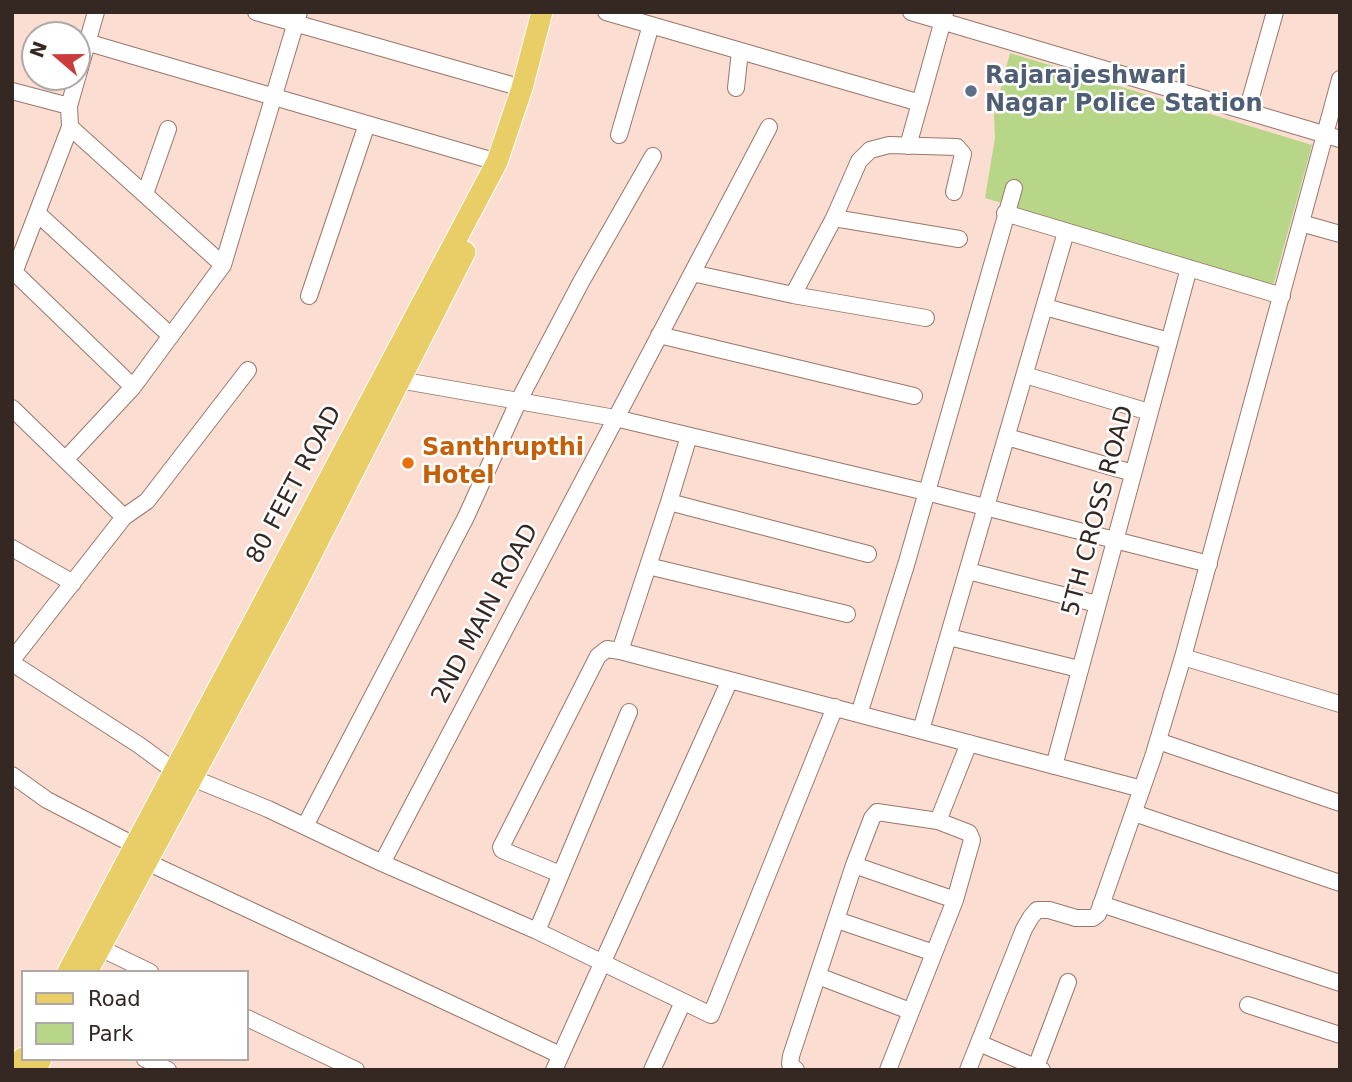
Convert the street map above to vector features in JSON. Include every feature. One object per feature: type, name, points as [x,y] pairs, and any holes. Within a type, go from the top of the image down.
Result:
[{"type":"main road","name":"80 FEET ROAD","points":[[391,377],[497,162],[522,88],[542,12]]},
{"type":"main road","name":"80 FEET ROAD","points":[[88,970],[141,853],[182,774],[391,377],[511,163],[555,12]]},
{"type":"main road","name":"80 FEET ROAD","points":[[69,970],[141,853]]},
{"type":"street","points":[[256,12],[297,18],[522,88]]},
{"type":"street","points":[[606,12],[920,103]]},
{"type":"street","points":[[911,12],[944,17],[1332,137]]},
{"type":"street","points":[[1247,111],[1275,12]]},
{"type":"street","points":[[908,146],[944,17]]},
{"type":"street","points":[[65,460],[133,387],[223,265],[297,18]]},
{"type":"street","points":[[619,135],[651,25]]},
{"type":"street","points":[[91,43],[497,162]]},
{"type":"street","points":[[736,88],[740,51]]},
{"type":"street","points":[[968,1070],[1031,917],[1037,910],[1093,918],[1098,914],[1158,741],[1183,657],[1301,223],[1332,137],[1340,79]]},
{"type":"street","points":[[12,91],[69,106]]},
{"type":"street","points":[[73,91],[69,106],[70,127],[13,271],[133,387]]},
{"type":"street","points":[[309,296],[368,124]]},
{"type":"street","points":[[70,127],[223,265]]},
{"type":"street","name":"2ND MAIN ROAD","points":[[382,863],[769,127]]},
{"type":"street","points":[[145,194],[168,129]]},
{"type":"street","points":[[793,295],[834,218],[859,161],[870,150],[889,145],[961,149],[963,154],[954,192]]},
{"type":"street","points":[[305,826],[466,517],[519,400],[581,282],[653,156]]},
{"type":"street","points":[[859,714],[1014,188]]},
{"type":"street","points":[[37,213],[171,336]]},
{"type":"street","points":[[1006,213],[1282,296]]},
{"type":"street","points":[[834,218],[959,239]]},
{"type":"street","points":[[1301,223],[1340,234]]},
{"type":"street","points":[[921,730],[1066,232]]},
{"type":"street","name":"5TH CROSS ROAD","points":[[1054,766],[1189,268]]},
{"type":"street","points":[[692,273],[793,295],[926,318]]},
{"type":"street","points":[[1045,307],[1169,341]]},
{"type":"street","points":[[659,335],[914,396]]},
{"type":"street","points":[[248,370],[147,501],[124,517],[12,662],[182,774],[305,826],[537,931],[711,1015],[835,708]]},
{"type":"street","points":[[1025,375],[1149,412]]},
{"type":"street","points":[[391,377],[615,418],[926,492],[1209,564]]},
{"type":"street","points":[[12,408],[124,517]]},
{"type":"street","points":[[620,651],[689,436]]},
{"type":"street","points":[[1007,438],[1133,473]]},
{"type":"street","points":[[669,502],[868,554]]},
{"type":"street","points":[[12,548],[73,583]]},
{"type":"street","points":[[648,566],[847,614]]},
{"type":"street","points":[[968,571],[1097,604]]},
{"type":"street","points":[[949,637],[1079,669]]},
{"type":"street","points":[[560,874],[502,850],[501,847],[603,650],[620,651],[1142,789]]},
{"type":"street","points":[[1183,657],[1340,704]]},
{"type":"street","points":[[12,775],[47,800],[141,853],[557,1062],[730,680]]},
{"type":"street","points":[[537,931],[629,712]]},
{"type":"street","points":[[1158,741],[1340,803]]},
{"type":"street","points":[[938,821],[969,743]]},
{"type":"street","points":[[796,1070],[790,1064],[791,1056],[854,865],[872,818],[877,812],[938,821],[968,833],[972,840],[955,900],[888,1070]]},
{"type":"street","points":[[1134,813],[1340,883]]},
{"type":"street","points":[[854,865],[955,900]]},
{"type":"street","points":[[1101,904],[1340,983]]},
{"type":"street","points":[[837,920],[934,953]]},
{"type":"street","points":[[100,948],[146,970]]},
{"type":"street","points":[[818,976],[910,1011]]},
{"type":"street","points":[[979,1043],[1039,1068],[1068,982]]},
{"type":"street","points":[[652,1070],[683,1002]]},
{"type":"street","points":[[1248,1005],[1340,1035]]},
{"type":"street","points":[[248,1018],[356,1070]]},
{"type":"street","points":[[149,1061],[168,1070]]},
{"type":"green space","points":[[1010,53],[1312,145],[1273,286],[985,198],[995,138],[994,115]]},
{"type":"place","name":"Rajarajeshwari Nagar Police Station","points":[[971,91]]},
{"type":"place","name":"Santhrupthi Hotel","points":[[408,463]]}]
